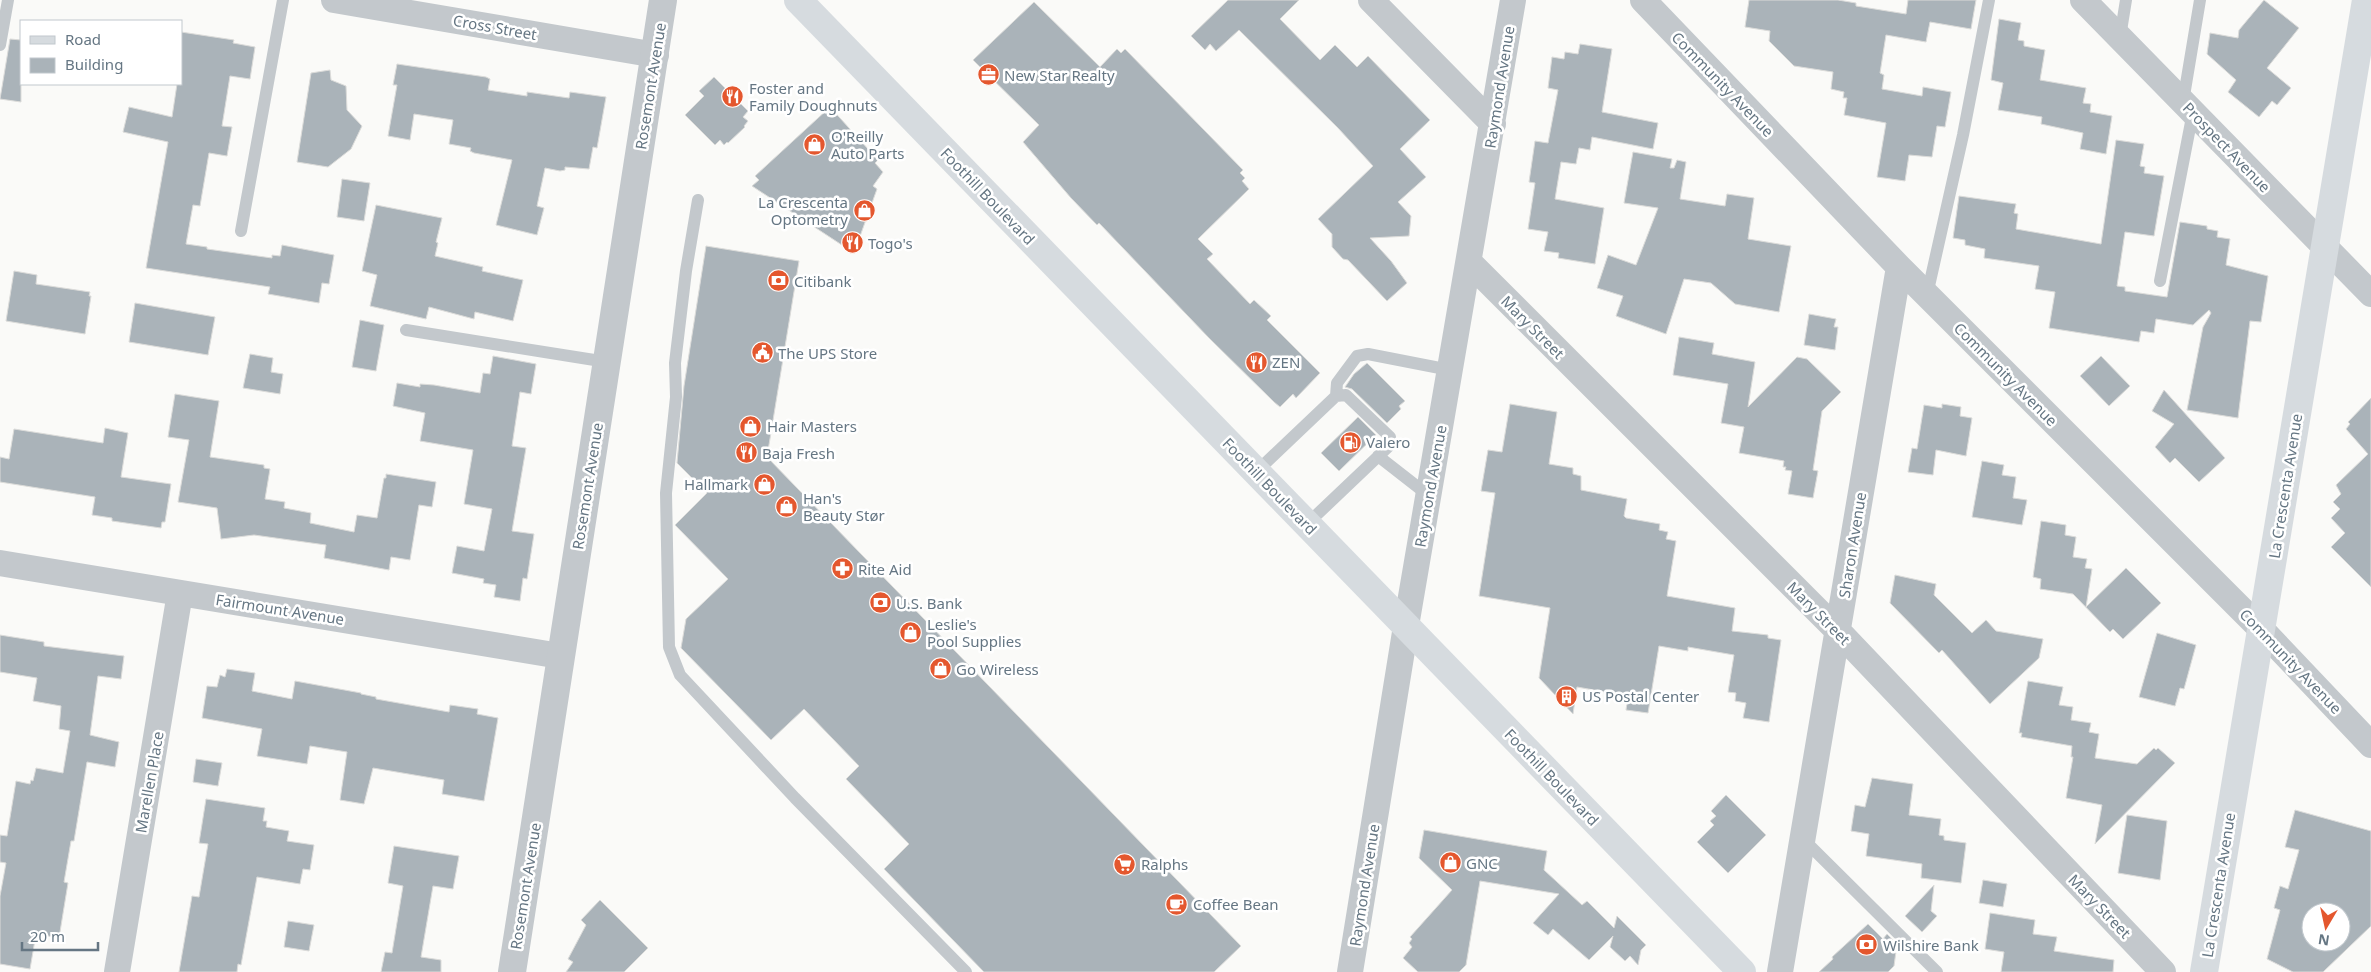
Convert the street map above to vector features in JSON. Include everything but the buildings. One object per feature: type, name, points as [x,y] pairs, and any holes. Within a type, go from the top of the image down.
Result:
[{"type":"main road","name":"Foothill Boulevard","points":[[798,0],[1742,972]]},
{"type":"main road","name":"La Crescenta Avenue","points":[[2204,972],[2366,0]]},
{"type":"street","name":"Cross Street","points":[[334,0],[656,55]]},
{"type":"street","name":"Rosemont Avenue","points":[[512,972],[560,656],[656,55],[663,0]]},
{"type":"street","points":[[1371,0],[1493,124]]},
{"type":"street","name":"Raymond Avenue","points":[[1350,972],[1406,626],[1513,0]]},
{"type":"street","name":"Community Avenue","points":[[1643,0],[1898,267],[2261,629],[2370,741]]},
{"type":"street","name":"Prospect Avenue","points":[[2083,0],[2371,294]]},
{"type":"street","name":"Mary Street","points":[[1469,262],[1838,631],[2163,972]]},
{"type":"street","name":"Sharon Avenue","points":[[1780,972],[1898,267]]},
{"type":"street","name":"Fairmount Avenue","points":[[0,563],[560,656]]},
{"type":"street","name":"Marellen Place","points":[[117,972],[180,593]]},
{"type":"lane","points":[[0,45],[8,0]]},
{"type":"lane","points":[[241,231],[283,0]]},
{"type":"lane","points":[[1927,295],[1963,135],[1989,0]]},
{"type":"lane","points":[[2120,37],[2126,0]]},
{"type":"lane","points":[[2160,281],[2188,107],[2200,0]]},
{"type":"lane","points":[[698,200],[686,271],[675,363],[676,397],[666,493],[670,648],[680,675],[795,798],[966,972]]},
{"type":"lane","points":[[406,330],[607,362]]},
{"type":"lane","points":[[1336,396],[1337,383],[1357,356],[1368,354],[1450,370]]},
{"type":"lane","points":[[1256,472],[1336,396],[1346,395],[1390,437],[1388,447],[1307,524]]},
{"type":"lane","points":[[1378,456],[1428,495]]},
{"type":"lane","points":[[1803,839],[1937,972]]},
{"type":"place","name":"New Star Realty","points":[[988,75]]},
{"type":"place","name":"Foster and Family Doughnuts","points":[[733,97]]},
{"type":"place","name":"O'Reilly Auto Parts","points":[[815,145]]},
{"type":"place","name":"La Crescenta Optometry","points":[[864,211]]},
{"type":"place","name":"Togo's","points":[[852,243]]},
{"type":"place","name":"Citibank","points":[[778,281]]},
{"type":"place","name":"The UPS Store","points":[[762,353]]},
{"type":"place","name":"ZEN","points":[[1256,362]]},
{"type":"place","name":"Hair Masters","points":[[751,426]]},
{"type":"place","name":"Valero","points":[[1350,442]]},
{"type":"place","name":"Baja Fresh","points":[[746,453]]},
{"type":"place","name":"Hallmark","points":[[764,484]]},
{"type":"place","name":"Han's Beauty Stør","points":[[787,507]]},
{"type":"place","name":"Rite Aid","points":[[842,569]]},
{"type":"place","name":"U.S. Bank","points":[[880,603]]},
{"type":"place","name":"Leslie's Pool Supplies","points":[[911,633]]},
{"type":"place","name":"Go Wireless","points":[[940,669]]},
{"type":"place","name":"US Postal Center","points":[[1566,696]]},
{"type":"place","name":"GNC","points":[[1450,863]]},
{"type":"place","name":"Ralphs","points":[[1125,864]]},
{"type":"place","name":"Coffee Bean","points":[[1177,904]]},
{"type":"place","name":"Wilshire Bank","points":[[1867,945]]}]
